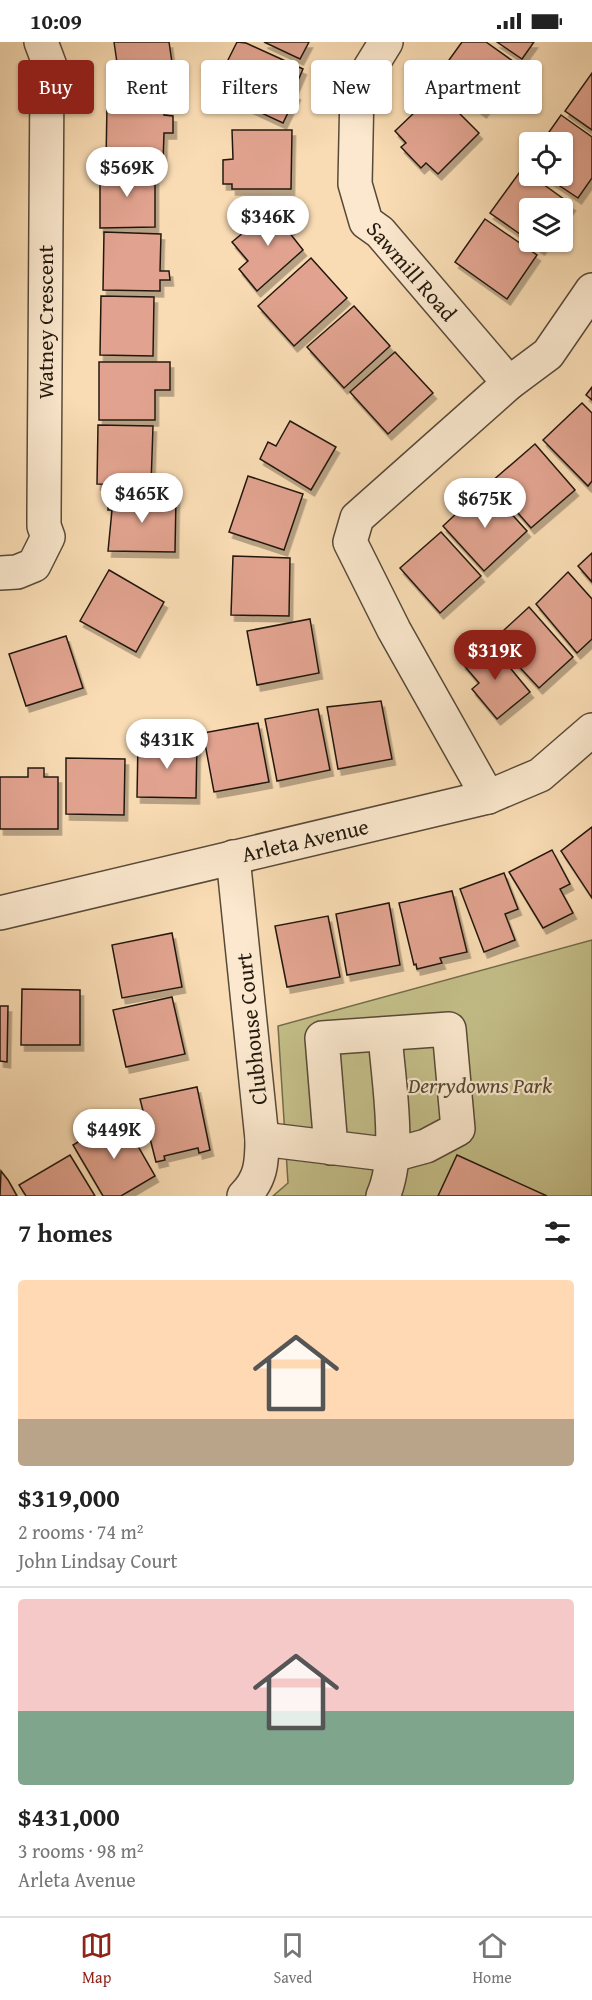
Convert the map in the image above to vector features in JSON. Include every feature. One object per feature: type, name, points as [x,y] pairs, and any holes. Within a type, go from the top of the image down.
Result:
[{"type":"street","name":"Watney Crescent","points":[[0,573],[17,572],[34,565],[48,537],[44,526],[44,512],[47,76],[50,66],[41,42]]},
{"type":"street","name":"Sawmill Road","points":[[386,42],[357,88],[355,183],[366,222],[380,232],[509,383]]},
{"type":"street","points":[[488,797],[394,630],[350,542],[357,518],[509,383],[548,354],[592,290]]},
{"type":"street","name":"Arleta Avenue","points":[[0,913],[488,797],[540,775],[592,730]]},
{"type":"street","name":"Clubhouse Court","points":[[232,857],[262,1139],[262,1156],[256,1185],[244,1196]]},
{"type":"street","points":[[262,1139],[331,1148],[393,1155],[426,1146],[458,1129],[449,1029],[322,1038],[331,1148]]},
{"type":"street","points":[[383,1196],[390,1180],[393,1155],[385,1034]]},
{"type":"green space","name":"Derrydowns Park","points":[[592,940],[592,1196],[273,1196],[288,1183],[278,1026]]},
{"type":"building","points":[[114,42],[169,42],[172,60],[117,60]]},
{"type":"building","points":[[237,42],[246,43],[283,60],[228,60]]},
{"type":"building","points":[[264,42],[309,42],[300,59]]},
{"type":"building","points":[[462,42],[486,42],[511,60],[449,60]]},
{"type":"building","points":[[497,42],[534,42],[522,59]]},
{"type":"building","points":[[592,73],[592,130],[565,111]]},
{"type":"building","points":[[107,114],[173,116],[173,133],[164,133],[163,163],[106,162]]},
{"type":"building","points":[[264,114],[287,114],[283,123]]},
{"type":"building","points":[[413,114],[460,114],[479,133],[438,174],[426,163],[421,168],[401,147],[406,143],[395,131]]},
{"type":"building","points":[[561,115],[592,137],[592,178],[578,198],[560,186],[573,186],[573,132],[549,132]]},
{"type":"building","points":[[232,130],[292,130],[291,189],[232,189],[232,184],[223,184],[223,160],[233,159]]},
{"type":"building","points":[[100,168],[155,168],[155,227],[100,228]]},
{"type":"building","points":[[519,173],[519,186],[546,186],[562,198],[519,198],[519,233],[490,213]]},
{"type":"building","points":[[279,203],[297,224],[288,231],[303,250],[257,291],[239,269],[248,261],[232,242]]},
{"type":"building","points":[[485,219],[519,243],[519,252],[533,252],[537,255],[507,299],[455,262]]},
{"type":"building","points":[[104,232],[161,234],[160,271],[169,271],[170,280],[160,280],[160,291],[103,290]]},
{"type":"building","points":[[311,258],[347,298],[294,346],[258,306]]},
{"type":"building","points":[[101,296],[154,297],[153,356],[100,355]]},
{"type":"building","points":[[354,306],[390,346],[344,388],[307,347]]},
{"type":"building","points":[[395,352],[433,393],[388,434],[350,392]]},
{"type":"building","points":[[99,362],[170,362],[170,390],[155,390],[155,420],[99,420]]},
{"type":"building","points":[[592,387],[592,400],[586,395]]},
{"type":"building","points":[[582,403],[592,413],[592,481],[588,486],[543,440]]},
{"type":"building","points":[[290,421],[336,447],[311,490],[260,459],[268,442],[276,446]]},
{"type":"building","points":[[98,425],[153,426],[151,485],[97,484]]},
{"type":"building","points":[[535,444],[575,490],[531,528],[491,482]]},
{"type":"building","points":[[248,476],[303,494],[284,550],[229,532]]},
{"type":"building","points":[[486,486],[527,531],[484,571],[443,526]]},
{"type":"building","points":[[108,496],[176,497],[175,552],[108,551],[112,510],[108,510]]},
{"type":"building","points":[[441,532],[481,576],[440,613],[400,568]]},
{"type":"building","points":[[592,553],[592,582],[578,566]]},
{"type":"building","points":[[233,556],[290,558],[289,616],[231,615]]},
{"type":"building","points":[[109,570],[164,602],[136,652],[80,621]]},
{"type":"building","points":[[568,572],[592,599],[592,639],[577,653],[536,604]]},
{"type":"building","points":[[529,607],[573,657],[539,688],[512,659],[522,651],[504,630]]},
{"type":"building","points":[[310,619],[319,673],[257,685],[247,631]]},
{"type":"building","points":[[66,636],[83,688],[26,706],[9,654]]},
{"type":"building","points":[[488,641],[530,692],[497,719],[472,689],[479,683],[462,663]]},
{"type":"building","points":[[381,701],[392,759],[338,769],[327,707]]},
{"type":"building","points":[[318,709],[330,770],[277,781],[265,719]]},
{"type":"building","points":[[258,723],[269,782],[214,792],[203,733]]},
{"type":"building","points":[[138,742],[197,742],[196,798],[137,797]]},
{"type":"building","points":[[66,758],[125,759],[124,815],[66,814]]},
{"type":"building","points":[[28,768],[44,768],[44,777],[58,777],[58,829],[0,829],[0,777],[28,777]]},
{"type":"building","points":[[592,827],[592,898],[561,851]]},
{"type":"building","points":[[552,850],[570,884],[560,889],[573,913],[543,928],[509,872]]},
{"type":"building","points":[[504,873],[518,909],[505,914],[515,940],[484,952],[460,889]]},
{"type":"building","points":[[452,891],[467,952],[440,958],[442,963],[417,969],[416,964],[414,965],[399,903]]},
{"type":"building","points":[[389,903],[400,965],[347,975],[336,914]]},
{"type":"building","points":[[328,916],[340,977],[287,987],[275,926]]},
{"type":"building","points":[[172,933],[182,987],[122,998],[112,945]]},
{"type":"building","points":[[22,989],[80,990],[80,1045],[21,1045]]},
{"type":"building","points":[[172,997],[185,1054],[126,1067],[113,1010]]},
{"type":"building","points":[[0,1006],[8,1006],[7,1062],[0,1061]]},
{"type":"building","points":[[197,1087],[210,1150],[199,1153],[198,1148],[164,1156],[165,1160],[156,1162],[140,1099]]},
{"type":"building","points":[[119,1118],[124,1122],[155,1176],[121,1196],[103,1196],[73,1145]]},
{"type":"building","points":[[70,1155],[95,1196],[26,1196],[19,1185]]},
{"type":"building","points":[[457,1155],[547,1196],[438,1196]]},
{"type":"building","points":[[1,1171],[8,1180],[17,1196],[0,1196]]}]
